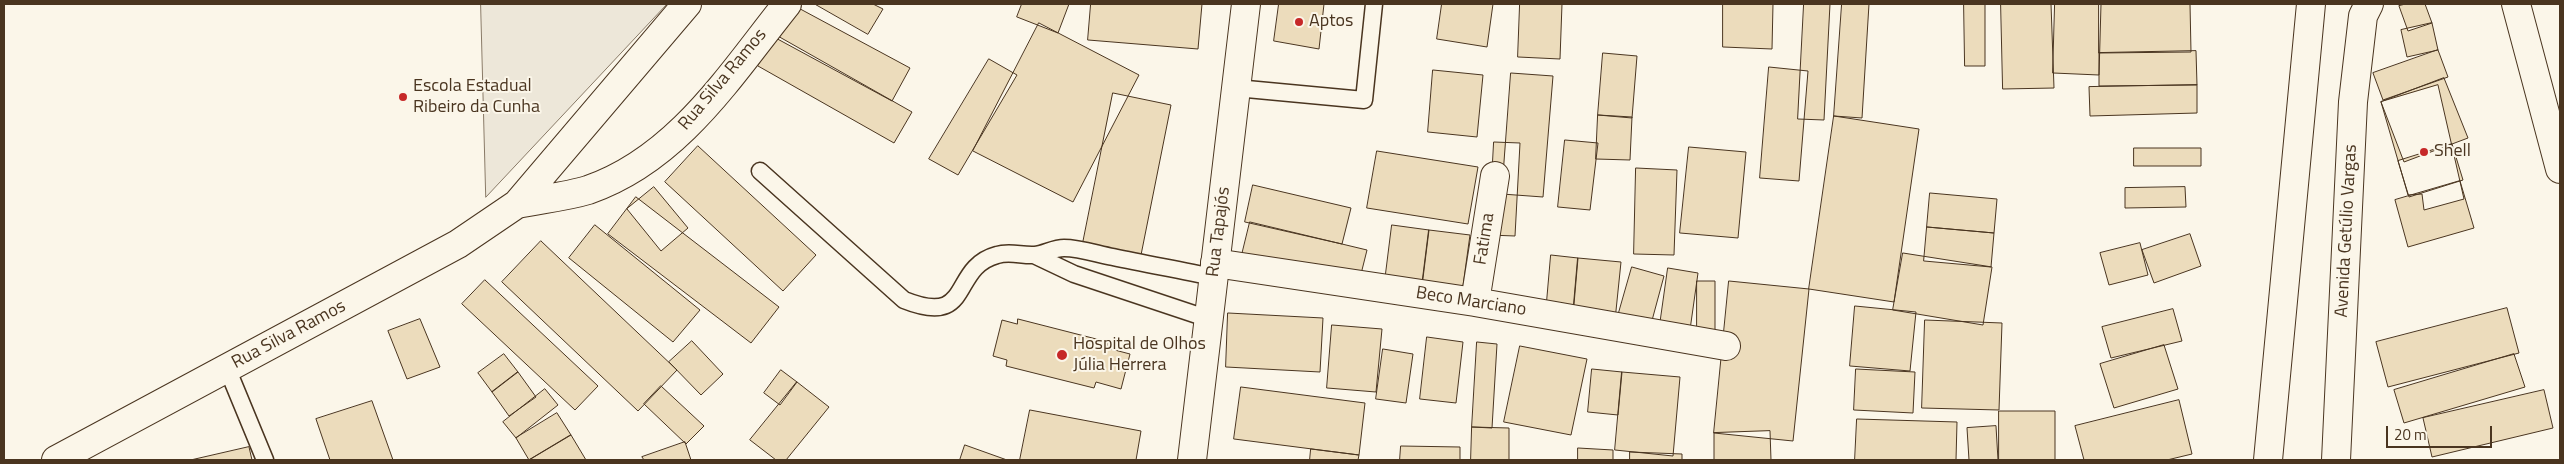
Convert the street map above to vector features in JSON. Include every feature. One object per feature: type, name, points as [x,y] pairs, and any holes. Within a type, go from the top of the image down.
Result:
[{"type":"street","name":"Rua Silva Ramos","points":[[56,460],[458,244],[517,204],[687,4]]},
{"type":"street","name":"Rua Silva Ramos","points":[[517,204],[586,190],[620,176],[663,148],[693,121],[787,4]]},
{"type":"street","name":"Rua Tapajós","points":[[1192,460],[1246,4]]},
{"type":"street","points":[[2268,460],[2310,4]]},
{"type":"street","name":"Avenida Getúlio Vargas","points":[[2336,460],[2353,102],[2363,16],[2369,4]]},
{"type":"street","points":[[2516,4],[2560,169]]},
{"type":"street","name":"Fatima","points":[[1475,302],[1495,176]]},
{"type":"street","name":"Beco Marciano","points":[[1214,270],[1475,302],[1726,346]]},
{"type":"lane","points":[[1236,88],[1364,100],[1374,4]]},
{"type":"lane","points":[[760,171],[904,300],[923,308],[941,309],[954,300],[965,281],[978,266],[996,255],[1012,253],[1034,255],[1064,248],[1214,270]]},
{"type":"lane","points":[[1034,255],[1074,274],[1209,319]]},
{"type":"lane","points":[[227,368],[265,460]]},
{"type":"shaded area","points":[[481,4],[667,4],[486,197]]},
{"type":"building","points":[[791,4],[910,68],[892,101],[772,36]]},
{"type":"building","points":[[815,4],[873,4],[883,9],[868,34]]},
{"type":"building","points":[[1022,4],[1069,4],[1058,33],[1017,17]]},
{"type":"building","points":[[1091,4],[1202,4],[1198,49],[1088,40]]},
{"type":"building","name":"Aptos","points":[[1279,4],[1324,4],[1319,49],[1274,41]]},
{"type":"building","points":[[1442,4],[1493,4],[1487,47],[1437,39]]},
{"type":"building","points":[[1520,4],[1562,4],[1560,59],[1518,57]]},
{"type":"building","points":[[1723,4],[1773,4],[1772,49],[1723,47]]},
{"type":"building","points":[[1804,4],[1830,4],[1824,120],[1798,119]]},
{"type":"building","points":[[1842,4],[1869,4],[1862,118],[1834,116]]},
{"type":"building","points":[[1964,4],[1985,4],[1985,66],[1965,66]]},
{"type":"building","points":[[2001,4],[2051,4],[2054,88],[2003,89]]},
{"type":"building","points":[[2055,4],[2101,4],[2099,75],[2053,73]]},
{"type":"building","points":[[2099,4],[2190,4],[2191,52],[2099,53]]},
{"type":"building","points":[[2425,4],[2432,23],[2408,31],[2399,6]]},
{"type":"building","points":[[1039,23],[1139,75],[1073,202],[973,151]]},
{"type":"building","points":[[2432,23],[2438,50],[2407,57],[2401,30]]},
{"type":"building","points":[[776,35],[912,112],[894,143],[758,66]]},
{"type":"building","points":[[2438,50],[2448,77],[2383,100],[2373,73]]},
{"type":"building","points":[[2196,51],[2197,85],[2099,86],[2099,53]]},
{"type":"building","points":[[1603,53],[1637,56],[1632,118],[1598,115]]},
{"type":"building","points":[[989,59],[1017,75],[958,175],[929,159]]},
{"type":"building","points":[[1769,67],[1808,71],[1799,181],[1760,178]]},
{"type":"building","points":[[1433,70],[1483,75],[1477,137],[1428,132]]},
{"type":"building","points":[[1511,73],[1553,76],[1543,197],[1502,194]]},
{"type":"building","points":[[2444,78],[2468,138],[2404,162],[2381,102]]},
{"type":"building","points":[[2197,85],[2197,113],[2090,116],[2089,87]]},
{"type":"building","name":"Shell","points":[[2438,85],[2464,199],[2424,210],[2422,194],[2408,195],[2381,102]]},
{"type":"building","points":[[1113,93],[1171,105],[1141,255],[1083,243]]},
{"type":"building","points":[[1598,115],[1632,117],[1630,160],[1596,159]]},
{"type":"building","points":[[1834,116],[1919,129],[1894,302],[1809,289]]},
{"type":"building","points":[[1565,140],[1598,143],[1590,210],[1558,207]]},
{"type":"building","points":[[1494,142],[1520,143],[1515,236],[1489,235]]},
{"type":"building","points":[[2452,144],[2463,180],[2409,197],[2398,161]]},
{"type":"building","points":[[698,146],[816,255],[783,291],[665,182]]},
{"type":"building","points":[[1689,147],[1746,152],[1738,238],[1680,233]]},
{"type":"building","points":[[2134,148],[2201,148],[2201,166],[2134,166]]},
{"type":"building","points":[[1377,151],[1478,167],[1468,224],[1367,208]]},
{"type":"building","points":[[1636,168],[1677,170],[1674,255],[1634,254]]},
{"type":"building","points":[[2460,181],[2474,228],[2408,247],[2395,200]]},
{"type":"building","points":[[1253,185],[1351,208],[1342,244],[1245,222]]},
{"type":"building","points":[[654,187],[688,228],[661,251],[627,209]]},
{"type":"building","points":[[2185,187],[2186,207],[2125,208],[2125,188]]},
{"type":"building","points":[[1930,193],[1997,199],[1994,233],[1927,227]]},
{"type":"building","points":[[636,197],[779,307],[751,343],[608,234]]},
{"type":"building","points":[[1250,222],[1367,250],[1356,294],[1239,267]]},
{"type":"building","points":[[595,225],[700,310],[673,342],[569,258]]},
{"type":"building","points":[[1392,225],[1429,230],[1420,302],[1383,297]]},
{"type":"building","points":[[1927,227],[1994,233],[1991,267],[1924,261]]},
{"type":"building","points":[[1429,230],[1470,235],[1460,307],[1420,302]]},
{"type":"building","points":[[2190,234],[2201,266],[2154,283],[2142,250]]},
{"type":"building","points":[[541,241],[677,370],[638,411],[502,282]]},
{"type":"building","points":[[2140,243],[2148,275],[2109,285],[2100,253]]},
{"type":"building","points":[[1903,253],[1992,267],[1983,325],[1893,310]]},
{"type":"building","points":[[1551,255],[1578,258],[1572,327],[1545,324]]},
{"type":"building","points":[[1578,258],[1621,262],[1614,330],[1572,327]]},
{"type":"building","points":[[1632,267],[1664,276],[1647,339],[1614,330]]},
{"type":"building","points":[[1668,268],[1698,273],[1688,344],[1658,339]]},
{"type":"building","points":[[485,280],[598,386],[575,410],[462,304]]},
{"type":"building","points":[[1697,281],[1715,281],[1715,342],[1697,342]]},
{"type":"building","points":[[1729,281],[1809,289],[1793,441],[1714,433]]},
{"type":"building","points":[[1855,306],[1916,312],[1910,371],[1850,366]]},
{"type":"building","points":[[2507,308],[2519,353],[2388,387],[2376,342]]},
{"type":"building","points":[[2173,309],[2182,341],[2111,358],[2102,327]]},
{"type":"building","points":[[1228,313],[1323,318],[1320,372],[1226,367]]},
{"type":"building","points":[[420,319],[440,367],[407,379],[388,331]]},
{"type":"building","name":"Hospital de Olhos Júlia Herrera","points":[[1018,319],[1108,342],[1107,348],[1130,354],[1121,389],[1096,382],[1094,388],[1006,366],[1007,360],[993,356],[1002,320],[1017,324]]},
{"type":"building","points":[[1925,320],[2002,323],[1999,410],[1922,408]]},
{"type":"building","points":[[1332,325],[1382,329],[1376,392],[1327,388]]},
{"type":"building","points":[[1427,337],[1463,342],[1456,403],[1420,399]]},
{"type":"building","points":[[692,341],[723,374],[701,395],[669,362]]},
{"type":"building","points":[[1477,342],[1497,344],[1492,428],[1472,427]]},
{"type":"building","points":[[2164,345],[2178,389],[2114,408],[2100,364]]},
{"type":"building","points":[[1520,346],[1587,359],[1571,435],[1504,422]]},
{"type":"building","points":[[1383,349],[1413,354],[1406,403],[1376,399]]},
{"type":"building","points":[[504,354],[518,372],[492,392],[478,373]]},
{"type":"building","points":[[2514,354],[2525,387],[2404,423],[2394,390]]},
{"type":"building","points":[[1592,369],[1622,372],[1618,415],[1588,412]]},
{"type":"building","points":[[1856,369],[1915,372],[1913,413],[1854,410]]},
{"type":"building","points":[[781,370],[797,382],[780,405],[764,393]]},
{"type":"building","points":[[518,372],[536,397],[509,416],[492,392]]},
{"type":"building","points":[[1622,372],[1680,377],[1673,456],[1615,450]]},
{"type":"building","points":[[797,382],[829,407],[786,460],[776,460],[750,440]]},
{"type":"building","points":[[661,386],[704,426],[686,444],[644,404]]},
{"type":"building","points":[[1241,387],[1365,403],[1359,455],[1234,439]]},
{"type":"building","points":[[545,389],[558,405],[516,438],[503,422]]},
{"type":"building","points":[[2544,390],[2553,428],[2432,457],[2423,418]]},
{"type":"building","points":[[2179,400],[2192,454],[2167,460],[2084,460],[2075,426]]},
{"type":"building","points":[[372,401],[393,460],[330,460],[316,419]]},
{"type":"building","points":[[1030,410],[1141,431],[1136,460],[1020,460]]},
{"type":"building","points":[[1999,411],[2055,411],[2055,460],[1999,460]]},
{"type":"building","points":[[557,413],[571,435],[529,460],[516,438]]},
{"type":"building","points":[[1857,419],[1957,422],[1956,460],[1855,460]]},
{"type":"building","points":[[1996,426],[1998,460],[1969,460],[1967,428]]},
{"type":"building","points":[[1472,427],[1509,428],[1509,460],[1471,460]]},
{"type":"building","points":[[1770,431],[1771,460],[1714,460],[1714,433]]},
{"type":"building","points":[[571,435],[586,460],[529,460]]},
{"type":"building","points":[[685,442],[691,460],[644,460],[642,457]]},
{"type":"building","points":[[965,445],[1007,460],[960,460]]},
{"type":"building","points":[[1401,446],[1460,447],[1460,460],[1400,460]]},
{"type":"building","points":[[249,447],[252,460],[191,460]]},
{"type":"building","points":[[1578,448],[1613,450],[1613,460],[1578,460]]},
{"type":"building","points":[[1311,449],[1359,455],[1358,460],[1310,460]]},
{"type":"building","points":[[1630,452],[1682,454],[1682,460],[1630,460]]},
{"type":"place","name":"Aptos","points":[[1299,22]]},
{"type":"place","name":"Escola Estadual Ribeiro da Cunha","points":[[403,97]]},
{"type":"place","name":"Shell","points":[[2424,152]]},
{"type":"place","name":"Hospital de Olhos Júlia Herrera","points":[[1062,355]]}]
